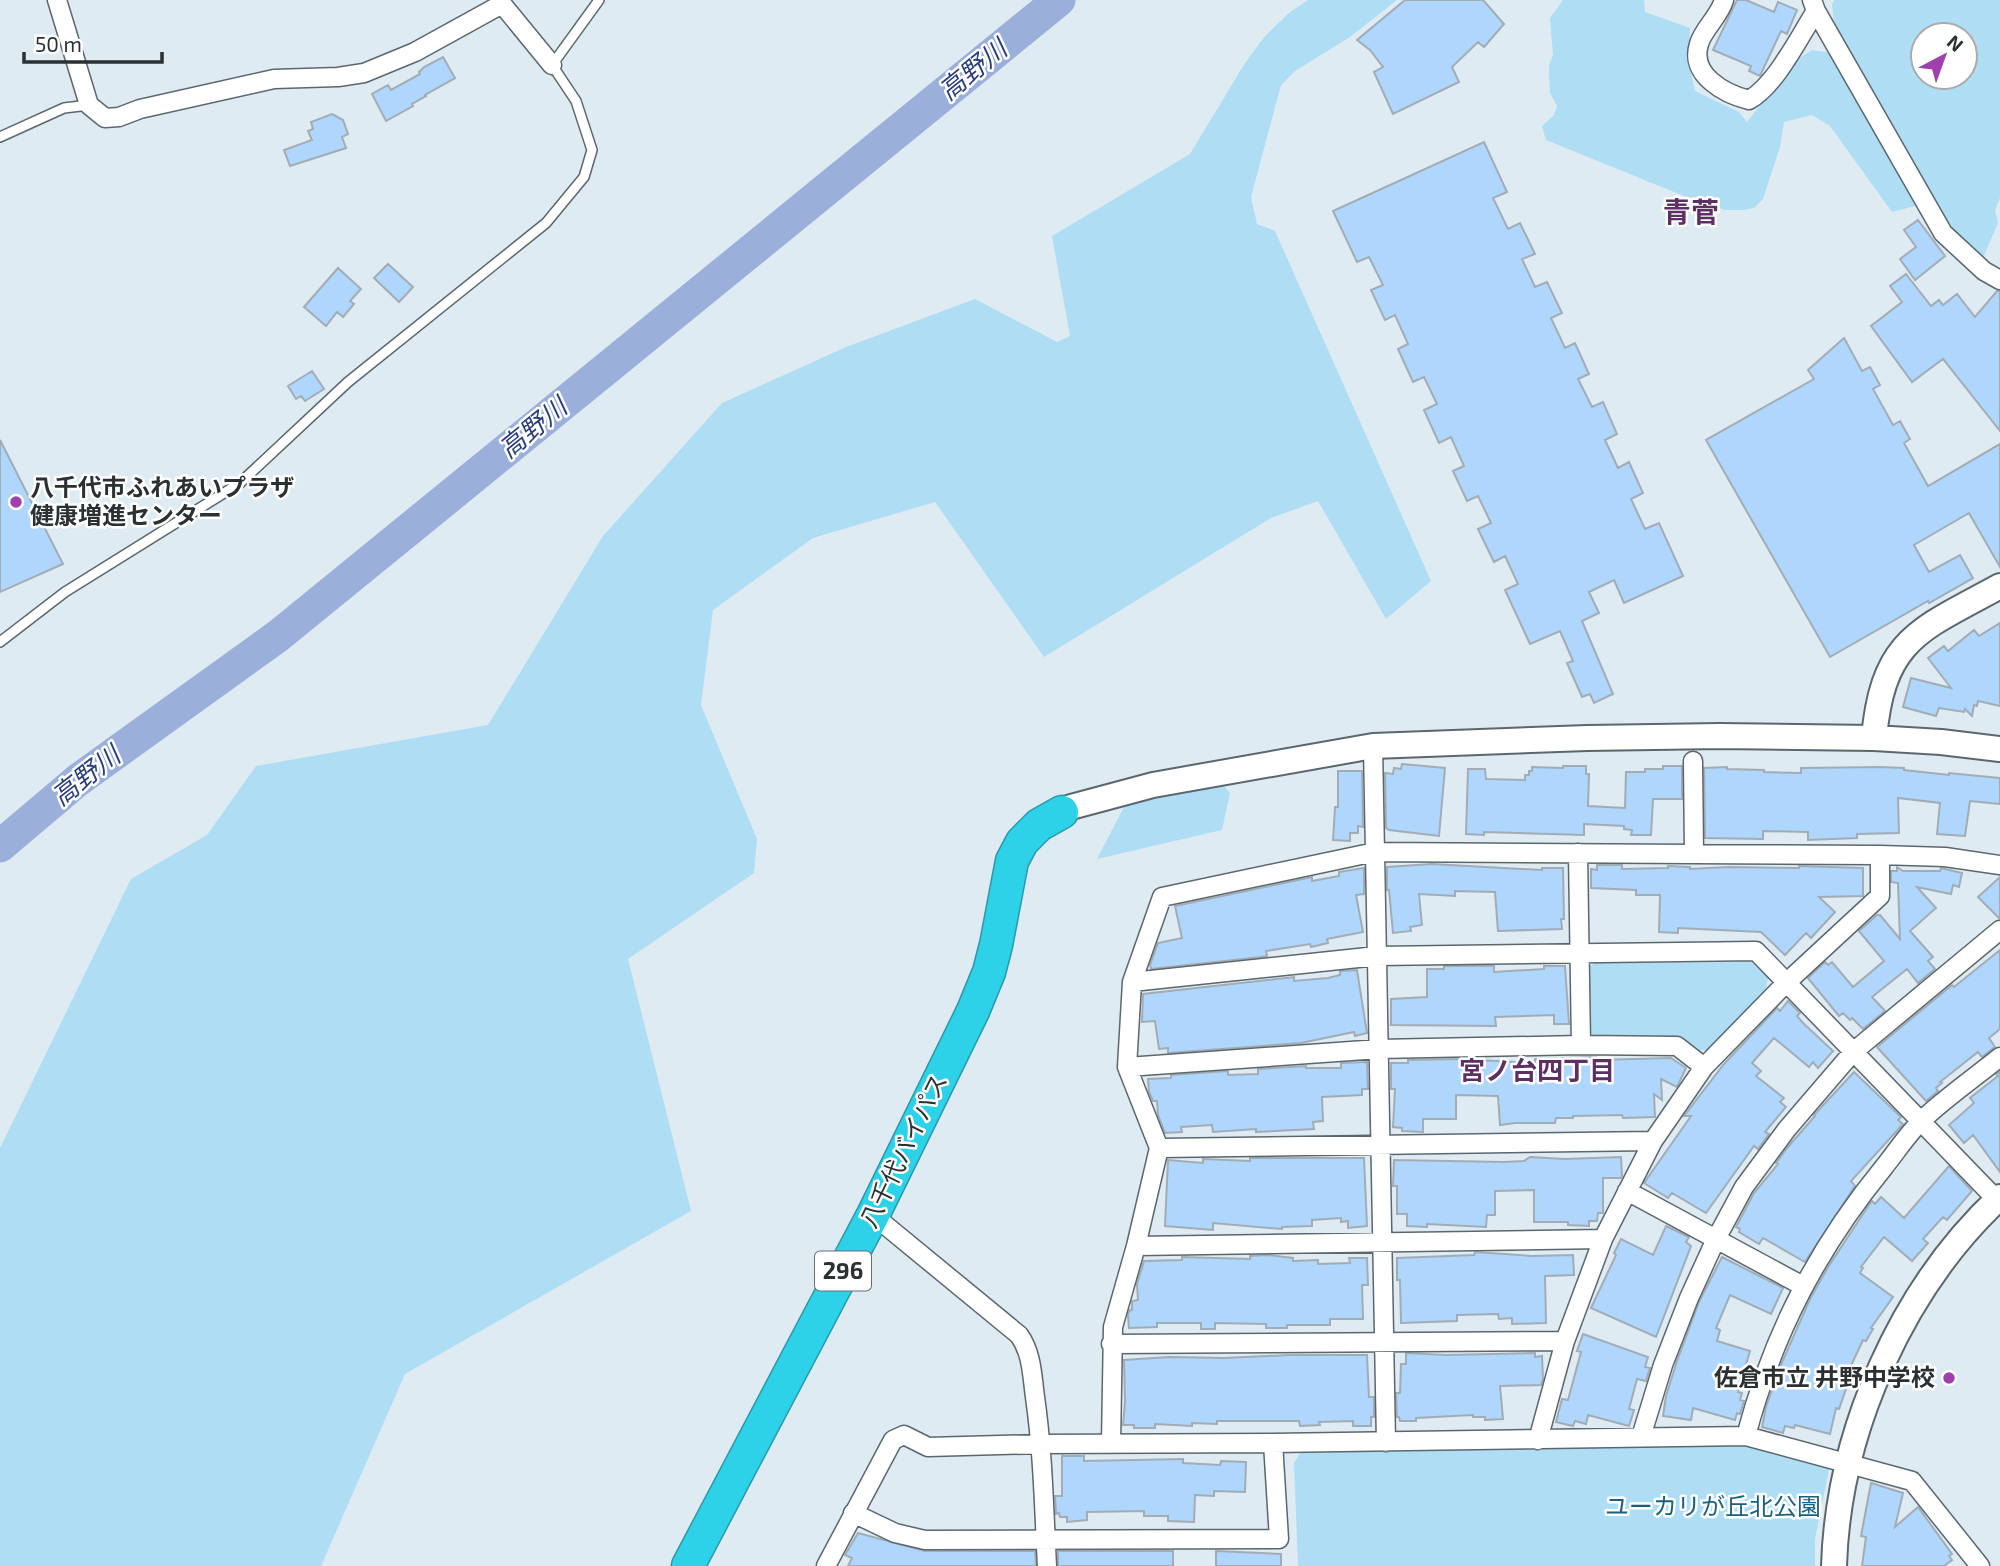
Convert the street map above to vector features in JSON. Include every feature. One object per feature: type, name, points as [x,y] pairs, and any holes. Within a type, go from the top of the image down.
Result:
[{"type":"highway","name":"八千代バイパス","points":[[688,1566],[873,1215],[956,1045],[989,972],[1001,924],[1006,879],[1012,861],[1022,842],[1039,825],[1062,812]]},
{"type":"street","points":[[57,0],[89,105],[105,118],[119,117],[153,106],[274,79],[364,74],[415,52],[501,2],[552,65]]},
{"type":"street","points":[[1724,0],[1721,10],[1699,43],[1697,59],[1708,80],[1729,95],[1749,100],[1757,96],[1778,71],[1814,5]]},
{"type":"street","points":[[1814,5],[1942,233],[1984,271],[2000,280]]},
{"type":"street","points":[[1874,738],[1884,682],[1900,652],[1917,632],[2000,586]]},
{"type":"street","points":[[1062,812],[1071,807],[1153,785],[1373,746],[1679,736],[1874,738],[1941,742],[2000,750]]},
{"type":"street","points":[[1373,746],[1386,1442]]},
{"type":"street","points":[[1693,761],[1694,854]]},
{"type":"street","points":[[1111,1444],[1113,1327],[1136,1246],[1159,1148],[1128,1068],[1132,982],[1162,897],[1375,852],[1880,855],[1945,857],[2000,865]]},
{"type":"street","points":[[1578,853],[1581,1045]]},
{"type":"street","points":[[1538,1440],[1565,1341],[1603,1239],[1653,1141],[1704,1067],[1786,983],[1880,896],[1880,855]]},
{"type":"street","points":[[1641,1437],[1663,1365],[1689,1298],[1744,1187],[1787,1129],[1853,1052],[2000,930]]},
{"type":"street","points":[[1132,982],[1377,956],[1756,951],[1921,1122],[1999,1198],[1943,1261],[1908,1314],[1872,1389],[1848,1463],[1834,1544],[1834,1566]]},
{"type":"street","points":[[1128,1068],[1379,1049],[1581,1045],[1677,1046],[1704,1067]]},
{"type":"street","points":[[1746,1436],[1758,1391],[1776,1342],[1803,1286],[1829,1241],[1866,1188],[1921,1122],[2000,1057]]},
{"type":"street","points":[[1159,1148],[1653,1141]]},
{"type":"street","points":[[1627,1191],[1803,1286]]},
{"type":"street","points":[[873,1215],[1019,1335],[1025,1344],[1030,1358],[1041,1444],[1047,1566]]},
{"type":"street","points":[[1136,1246],[1603,1239]]},
{"type":"street","points":[[1111,1344],[1565,1341]]},
{"type":"street","points":[[826,1566],[893,1440],[904,1435],[928,1447],[1746,1436],[1912,1481],[1971,1563]]},
{"type":"street","points":[[853,1513],[895,1533],[925,1539],[1279,1539],[1273,1443]]},
{"type":"lane","points":[[0,642],[65,592],[240,483],[348,382],[546,223],[584,177],[592,150],[576,101],[552,65],[600,0]]},
{"type":"lane","points":[[0,137],[64,108],[89,105]]},
{"type":"green space","points":[[1308,0],[1397,0],[1350,37],[1295,71],[1281,85],[1251,197],[1257,224],[1275,231],[1431,581],[1386,619],[1318,501],[1271,518],[1044,657],[935,502],[813,538],[713,610],[701,705],[757,839],[754,873],[628,959],[691,1211],[405,1374],[321,1566],[0,1566],[0,1148],[131,879],[207,835],[256,766],[488,725],[603,536],[722,403],[846,347],[975,299],[1057,342],[1070,336],[1052,236],[1190,154],[1245,63],[1265,36],[1289,13]]},
{"type":"green space","points":[[1563,0],[1644,0],[1645,12],[1690,28],[1690,68],[1695,91],[1739,112],[1747,122],[1792,63],[1812,50],[1826,52],[1835,58],[1919,205],[1892,212],[1830,126],[1812,115],[1784,122],[1780,147],[1763,199],[1754,208],[1743,210],[1725,210],[1679,194],[1546,140],[1542,126],[1554,115],[1557,106],[1550,93],[1549,65],[1553,55],[1550,18]]},
{"type":"green space","points":[[1834,0],[2000,0],[2000,198],[1995,210],[1998,223],[1982,260],[1950,228],[1834,23]]},
{"type":"green space","points":[[1222,784],[1230,793],[1222,830],[1097,859],[1126,803]]},
{"type":"green space","points":[[1752,962],[1768,978],[1766,988],[1711,1049],[1698,1051],[1681,1036],[1595,1038],[1587,1030],[1587,968],[1595,963]]},
{"type":"green space","name":"ユーカリが丘北公園","points":[[1746,1446],[1829,1469],[1815,1539],[1815,1566],[1298,1566],[1294,1463],[1300,1453]]},
{"type":"building","points":[[1405,0],[1483,0],[1504,24],[1484,47],[1478,42],[1452,67],[1459,82],[1393,114],[1374,72],[1383,67],[1370,50],[1357,40]]},
{"type":"building","points":[[1737,0],[1746,0],[1774,12],[1778,2],[1797,10],[1787,34],[1781,31],[1760,76],[1749,71],[1751,66],[1713,50]]},
{"type":"building","points":[[443,57],[455,78],[386,121],[372,94],[388,85],[391,90]]},
{"type":"building","points":[[332,114],[343,120],[348,134],[342,137],[346,148],[290,166],[284,150],[312,140],[308,131],[313,129],[311,122]]},
{"type":"building","points":[[1484,142],[1507,192],[1493,198],[1508,229],[1520,223],[1535,254],[1522,259],[1535,287],[1547,282],[1562,313],[1551,318],[1565,348],[1575,343],[1589,374],[1578,379],[1592,407],[1603,402],[1617,434],[1605,440],[1618,468],[1629,462],[1643,493],[1631,499],[1645,529],[1659,523],[1683,576],[1624,603],[1614,580],[1589,592],[1599,613],[1582,621],[1613,694],[1594,703],[1590,694],[1582,697],[1567,663],[1573,661],[1560,631],[1530,644],[1505,590],[1518,584],[1505,556],[1494,562],[1478,529],[1491,523],[1478,496],[1467,501],[1453,471],[1464,466],[1451,437],[1439,443],[1424,410],[1437,404],[1424,377],[1413,382],[1398,349],[1408,344],[1395,315],[1385,320],[1371,290],[1383,285],[1369,257],[1357,262],[1333,211]]},
{"type":"building","points":[[1918,220],[1945,256],[1915,280],[1900,259],[1916,247],[1904,230]]},
{"type":"building","points":[[388,264],[413,287],[399,302],[374,278]]},
{"type":"building","points":[[338,268],[361,289],[350,301],[354,304],[343,317],[337,312],[326,326],[304,307]]},
{"type":"building","points":[[1906,274],[1931,306],[1939,300],[1943,305],[1957,294],[1975,317],[1997,291],[2000,291],[2000,431],[1943,359],[1912,382],[1871,326],[1902,302],[1890,286]]},
{"type":"building","points":[[1844,338],[1862,371],[1870,367],[1880,385],[1873,389],[1893,425],[1900,421],[1910,439],[1904,443],[1928,486],[2000,444],[2000,567],[1969,513],[1914,545],[1929,572],[1960,555],[1973,578],[1830,657],[1706,440],[1814,379],[1808,370]]},
{"type":"building","points":[[312,371],[324,389],[305,401],[301,396],[296,399],[288,386]]},
{"type":"building","name":"八千代市ふれあいプラザ 健康増進センター","points":[[0,440],[63,564],[0,592]]},
{"type":"building","points":[[2000,623],[2000,706],[1978,701],[1977,706],[1974,705],[1972,716],[1965,709],[1964,712],[1939,708],[1936,716],[1903,707],[1911,678],[1951,688],[1928,658],[1944,646],[1948,651],[1974,630],[1979,636]]},
{"type":"building","points":[[1402,764],[1445,768],[1439,836],[1386,828],[1385,773],[1393,774],[1394,768],[1401,769]]},
{"type":"building","points":[[1586,766],[1586,774],[1589,774],[1588,806],[1625,808],[1626,772],[1645,772],[1645,769],[1663,769],[1663,766],[1682,766],[1682,799],[1653,799],[1651,835],[1631,835],[1632,830],[1624,829],[1624,826],[1584,824],[1584,835],[1484,832],[1484,835],[1466,834],[1468,769],[1485,769],[1486,779],[1525,780],[1525,775],[1529,775],[1532,767]]},
{"type":"building","points":[[1727,767],[1801,773],[1801,768],[1880,767],[2000,778],[2000,804],[1970,801],[1965,836],[1937,834],[1940,803],[1898,798],[1899,833],[1857,834],[1857,838],[1808,840],[1808,832],[1763,831],[1763,839],[1705,838],[1704,768]]},
{"type":"building","points":[[1338,771],[1362,771],[1363,827],[1358,826],[1358,833],[1350,833],[1350,841],[1333,840],[1335,807],[1338,807]]},
{"type":"building","points":[[1432,864],[1542,870],[1563,868],[1562,929],[1498,931],[1495,892],[1455,891],[1455,896],[1419,894],[1422,925],[1410,927],[1411,931],[1393,933],[1387,867]]},
{"type":"building","points":[[1597,865],[1622,865],[1622,869],[1668,866],[1690,869],[1799,866],[1863,868],[1863,896],[1819,897],[1835,912],[1811,938],[1806,933],[1785,955],[1761,932],[1678,928],[1678,933],[1659,932],[1660,895],[1636,895],[1636,890],[1591,888],[1591,869],[1597,870]]},
{"type":"building","points":[[1897,867],[1903,871],[1940,871],[1941,868],[1962,873],[1959,887],[1953,885],[1951,894],[1917,887],[1936,908],[1910,931],[1933,957],[1928,961],[1935,969],[1918,983],[1907,969],[1872,997],[1885,1011],[1863,1029],[1843,1013],[1839,1016],[1808,978],[1825,962],[1828,965],[1832,962],[1853,987],[1884,961],[1859,931],[1880,915],[1900,939],[1898,883],[1891,882],[1891,871],[1897,871]]},
{"type":"building","points":[[1364,868],[1364,894],[1356,895],[1363,932],[1327,939],[1328,943],[1311,947],[1310,944],[1266,951],[1267,956],[1151,969],[1158,943],[1182,938],[1175,906],[1312,877],[1312,881],[1339,876],[1339,872]]},
{"type":"building","points":[[2000,877],[2000,919],[1978,897]]},
{"type":"building","points":[[2000,950],[2000,1029],[1989,1038],[1995,1047],[1982,1057],[1978,1052],[1940,1082],[1942,1083],[1936,1088],[1938,1091],[1926,1101],[1877,1047],[1952,985],[1954,987]]},
{"type":"building","points":[[1444,966],[1494,966],[1494,972],[1565,966],[1569,1024],[1554,1024],[1554,1015],[1495,1017],[1496,1026],[1391,1025],[1391,999],[1427,997],[1427,969],[1444,969]]},
{"type":"building","points":[[1357,970],[1367,1033],[1355,1036],[1354,1032],[1301,1043],[1168,1053],[1168,1048],[1159,1049],[1155,1021],[1142,1022],[1143,994],[1294,977],[1294,981],[1328,978],[1340,975],[1340,971]]},
{"type":"building","points":[[1788,1001],[1800,1013],[1797,1016],[1803,1023],[1833,1051],[1818,1068],[1813,1062],[1809,1067],[1774,1038],[1752,1063],[1761,1071],[1756,1076],[1784,1098],[1780,1102],[1786,1107],[1765,1132],[1769,1134],[1758,1149],[1754,1146],[1706,1213],[1672,1193],[1668,1198],[1644,1183],[1691,1116],[1684,1116],[1724,1064],[1777,1008],[1780,1011]]},
{"type":"building","points":[[1596,1057],[1597,1060],[1671,1058],[1686,1068],[1677,1087],[1661,1079],[1662,1100],[1654,1094],[1655,1117],[1573,1116],[1556,1118],[1555,1123],[1500,1125],[1498,1096],[1456,1095],[1456,1119],[1423,1119],[1423,1132],[1402,1131],[1402,1128],[1393,1127],[1395,1089],[1391,1089],[1391,1063],[1459,1059],[1535,1063],[1535,1059]]},
{"type":"building","points":[[1367,1062],[1368,1089],[1362,1089],[1362,1095],[1322,1097],[1323,1121],[1313,1122],[1314,1129],[1213,1132],[1212,1125],[1181,1127],[1182,1132],[1165,1133],[1158,1115],[1157,1101],[1153,1101],[1149,1092],[1148,1079],[1171,1078],[1171,1075],[1228,1071],[1228,1075],[1258,1074],[1258,1069],[1306,1066],[1341,1068],[1341,1063]]},
{"type":"building","points":[[1854,1072],[1901,1117],[1898,1120],[1903,1124],[1851,1181],[1855,1186],[1805,1262],[1763,1238],[1759,1244],[1739,1232],[1740,1229],[1736,1227],[1754,1193],[1814,1115]]},
{"type":"building","points":[[2000,1072],[2000,1172],[1973,1135],[1964,1143],[1949,1125],[1974,1103],[1970,1098]]},
{"type":"building","points":[[1530,1157],[1621,1157],[1622,1176],[1603,1178],[1603,1213],[1598,1213],[1597,1221],[1589,1221],[1589,1226],[1568,1225],[1568,1222],[1534,1222],[1534,1190],[1495,1191],[1495,1215],[1487,1215],[1486,1227],[1427,1224],[1427,1227],[1407,1226],[1407,1214],[1397,1214],[1397,1186],[1393,1186],[1394,1160],[1504,1162],[1524,1161]]},
{"type":"building","points":[[1250,1158],[1364,1158],[1367,1226],[1348,1228],[1348,1221],[1341,1222],[1341,1218],[1312,1220],[1312,1226],[1282,1229],[1213,1223],[1213,1230],[1165,1226],[1168,1160],[1203,1163],[1203,1159],[1250,1161]]},
{"type":"building","points":[[1949,1166],[1972,1191],[1947,1220],[1943,1217],[1923,1239],[1928,1243],[1912,1261],[1884,1237],[1861,1267],[1863,1268],[1860,1273],[1893,1297],[1871,1328],[1873,1329],[1866,1341],[1863,1340],[1841,1387],[1846,1389],[1839,1409],[1836,1408],[1830,1434],[1795,1425],[1794,1428],[1785,1426],[1783,1433],[1762,1427],[1780,1367],[1810,1299],[1869,1205],[1872,1201],[1875,1204],[1881,1197],[1904,1218]]},
{"type":"building","points":[[1666,1226],[1689,1237],[1686,1242],[1691,1246],[1656,1337],[1591,1308],[1621,1239],[1653,1255]]},
{"type":"building","points":[[1475,1252],[1532,1256],[1573,1255],[1574,1275],[1545,1276],[1546,1323],[1512,1324],[1512,1318],[1499,1319],[1498,1314],[1457,1315],[1457,1321],[1401,1323],[1397,1258],[1474,1255]]},
{"type":"building","points":[[1250,1256],[1293,1258],[1293,1261],[1318,1260],[1318,1264],[1350,1263],[1349,1258],[1367,1258],[1368,1285],[1362,1285],[1363,1319],[1330,1319],[1330,1325],[1287,1325],[1287,1328],[1266,1328],[1266,1324],[1215,1323],[1215,1329],[1201,1329],[1201,1323],[1157,1323],[1157,1327],[1129,1328],[1128,1314],[1132,1310],[1132,1301],[1138,1300],[1137,1284],[1144,1261],[1182,1260],[1182,1257],[1250,1259]]},
{"type":"building","points":[[1722,1257],[1783,1288],[1771,1314],[1730,1295],[1716,1328],[1720,1330],[1717,1341],[1750,1351],[1738,1392],[1742,1393],[1740,1400],[1744,1401],[1740,1414],[1737,1413],[1735,1420],[1693,1408],[1691,1420],[1663,1416],[1677,1361],[1699,1302]]},
{"type":"building","points":[[1583,1334],[1648,1357],[1645,1367],[1650,1368],[1646,1381],[1637,1379],[1629,1409],[1634,1410],[1629,1426],[1588,1415],[1586,1424],[1575,1421],[1573,1426],[1556,1422],[1562,1399],[1568,1400]]},
{"type":"building","points":[[1406,1353],[1535,1353],[1535,1357],[1542,1356],[1543,1379],[1541,1385],[1500,1386],[1503,1419],[1485,1420],[1485,1417],[1473,1415],[1400,1421],[1397,1417],[1396,1393],[1400,1393],[1401,1364],[1406,1364]]},
{"type":"building","points":[[1367,1355],[1369,1397],[1374,1397],[1371,1426],[1353,1426],[1353,1421],[1319,1422],[1320,1425],[1300,1426],[1299,1421],[1217,1421],[1217,1424],[1192,1423],[1192,1426],[1155,1424],[1155,1428],[1123,1425],[1124,1360]]},
{"type":"building","points":[[1062,1456],[1084,1456],[1084,1461],[1183,1459],[1183,1463],[1220,1465],[1221,1461],[1246,1462],[1245,1492],[1214,1491],[1214,1496],[1195,1495],[1194,1522],[1168,1521],[1168,1516],[1144,1516],[1144,1511],[1087,1512],[1087,1520],[1067,1522],[1067,1517],[1056,1514],[1055,1496],[1062,1496]]},
{"type":"building","points":[[1871,1483],[1903,1493],[1895,1527],[1918,1507],[1952,1554],[1949,1556],[1952,1560],[1944,1566],[1862,1566],[1866,1537],[1861,1536]]},
{"type":"building","points":[[858,1533],[925,1551],[1035,1551],[1036,1566],[848,1566],[852,1558],[845,1555]]},
{"type":"building","points":[[1058,1551],[1173,1551],[1173,1566],[1058,1566]]},
{"type":"building","points":[[1216,1551],[1281,1554],[1281,1566],[1216,1566]]},
{"type":"waterway","name":"高野川","points":[[0,846],[78,780],[278,636],[1059,0]]},
{"type":"place","name":"八千代市ふれあいプラザ 健康増進センター","points":[[16,502]]},
{"type":"place","name":"佐倉市立 井野中学校","points":[[1949,1378]]},
{"type":"district","name":"青菅","points":[[1691,212]]},
{"type":"district","name":"宮ノ台四丁目","points":[[1537,1071]]}]
